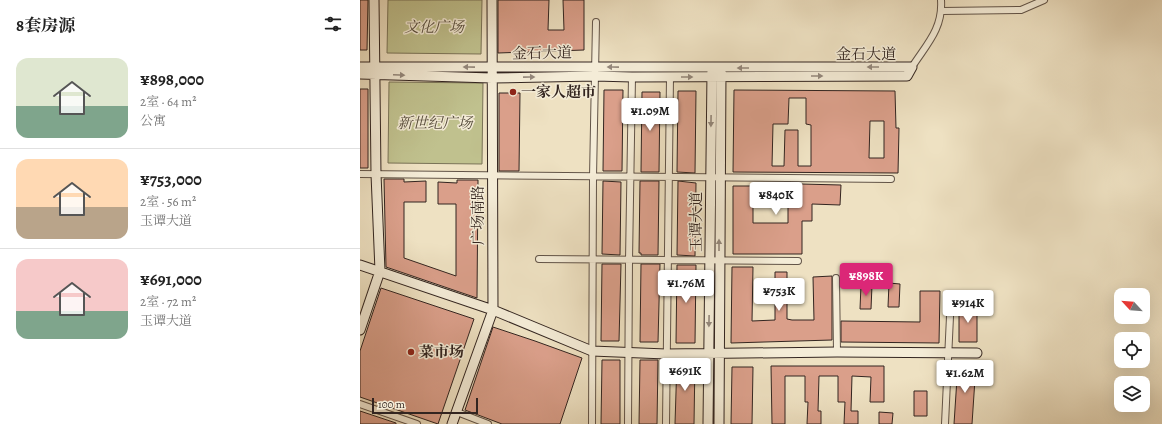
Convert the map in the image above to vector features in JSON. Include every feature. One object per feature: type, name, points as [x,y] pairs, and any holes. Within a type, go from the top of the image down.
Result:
[{"type":"main road","points":[[360,330],[380,271],[376,174],[374,0]]},
{"type":"main road","name":"广场南路","points":[[452,424],[493,310],[492,0]]},
{"type":"main road","name":"金石大道","points":[[360,67],[374,70],[492,78],[594,71],[632,77],[670,77],[716,72]]},
{"type":"main road","name":"金石大道","points":[[360,74],[374,70],[492,68],[907,76],[912,67]]},
{"type":"main road","name":"玉谭大道","points":[[716,72],[715,260],[719,424]]},
{"type":"main road","name":"玉谭大道","points":[[708,424],[708,354],[715,260]]},
{"type":"main road","points":[[360,265],[493,310],[592,351],[666,354],[837,352],[977,353]]},
{"type":"street","points":[[912,67],[939,24],[942,11],[941,0]]},
{"type":"street","points":[[942,11],[1021,10],[1044,0]]},
{"type":"street","points":[[592,424],[592,259],[596,22]]},
{"type":"street","points":[[628,424],[632,77]]},
{"type":"street","points":[[666,424],[670,77]]},
{"type":"street","points":[[360,174],[891,179]]},
{"type":"street","points":[[539,259],[798,261]]},
{"type":"street","points":[[836,278],[837,352]]},
{"type":"street","points":[[945,424],[951,295]]},
{"type":"street","points":[[360,404],[417,424]]},
{"type":"street","points":[[457,412],[488,424]]},
{"type":"green space","name":"文化广场","points":[[388,0],[482,0],[481,54],[387,53]]},
{"type":"green space","name":"新世纪广场","points":[[389,82],[483,83],[482,164],[388,163]]},
{"type":"building","points":[[360,0],[368,0],[367,50],[360,50]]},
{"type":"building","points":[[498,0],[549,0],[548,30],[564,30],[563,0],[584,0],[584,50],[498,53]]},
{"type":"building","points":[[360,89],[368,89],[368,168],[360,168]]},
{"type":"building","points":[[604,90],[623,90],[622,171],[603,171]]},
{"type":"building","points":[[734,90],[895,91],[896,128],[899,128],[898,173],[733,172]],"holes":[[[789,98],[806,98],[806,124],[811,125],[811,166],[798,166],[798,130],[785,130],[784,166],[772,166],[773,124],[788,124]],[[870,121],[884,121],[884,158],[869,158]]]},
{"type":"building","points":[[678,91],[696,91],[695,173],[677,172]]},
{"type":"building","points":[[642,92],[660,92],[659,172],[641,172]]},
{"type":"building","points":[[499,93],[520,93],[519,171],[499,171]]},
{"type":"building","points":[[384,179],[404,179],[404,182],[426,181],[426,202],[404,202],[404,258],[456,276],[456,204],[438,204],[438,182],[457,183],[457,180],[478,180],[477,298],[386,267]]},
{"type":"building","points":[[603,181],[621,182],[620,255],[602,254]]},
{"type":"building","points":[[640,181],[659,181],[658,255],[641,255],[641,253],[639,253]]},
{"type":"building","points":[[678,181],[696,183],[695,256],[677,255]]},
{"type":"building","points":[[760,183],[841,185],[840,205],[812,204],[812,221],[802,221],[802,254],[733,254],[733,186],[759,186]],"holes":[[[753,202],[788,203],[788,223],[753,223]]]},
{"type":"building","points":[[602,264],[621,264],[619,341],[601,341]]},
{"type":"building","points":[[641,264],[660,264],[658,342],[640,342]]},
{"type":"building","points":[[677,265],[696,265],[695,343],[676,343]]},
{"type":"building","points":[[732,267],[753,267],[752,321],[775,320],[775,272],[787,272],[787,319],[792,320],[814,320],[813,277],[832,276],[832,340],[731,343]]},
{"type":"building","points":[[889,283],[900,284],[899,307],[888,307]]},
{"type":"building","points":[[861,285],[872,285],[871,309],[860,309]]},
{"type":"building","points":[[381,288],[474,319],[438,424],[360,397],[360,351]]},
{"type":"building","points":[[920,291],[940,291],[939,343],[841,342],[841,321],[920,322]]},
{"type":"building","points":[[959,305],[977,305],[977,342],[959,342]]},
{"type":"building","points":[[493,327],[582,358],[560,424],[502,424],[465,410]]},
{"type":"building","points":[[602,360],[620,360],[620,424],[601,424]]},
{"type":"building","points":[[640,360],[658,360],[657,424],[639,424]]},
{"type":"building","points":[[677,360],[695,360],[694,424],[675,424]]},
{"type":"building","points":[[958,363],[976,364],[972,424],[954,424]]},
{"type":"building","points":[[771,366],[884,366],[884,402],[870,402],[871,377],[852,376],[851,411],[858,411],[858,424],[844,424],[845,402],[838,402],[838,376],[819,376],[818,411],[821,411],[821,424],[807,424],[808,402],[805,402],[805,376],[785,376],[785,424],[772,424]]},
{"type":"building","points":[[732,367],[753,367],[752,424],[731,424]]},
{"type":"building","points":[[914,391],[927,391],[927,416],[914,416]]},
{"type":"building","points":[[360,411],[396,423],[396,424],[360,424]]},
{"type":"building","points":[[879,412],[893,413],[892,424],[879,424]]},
{"type":"place","name":"一家人超市","points":[[513,92]]},
{"type":"place","name":"菜市场","points":[[411,352]]}]
